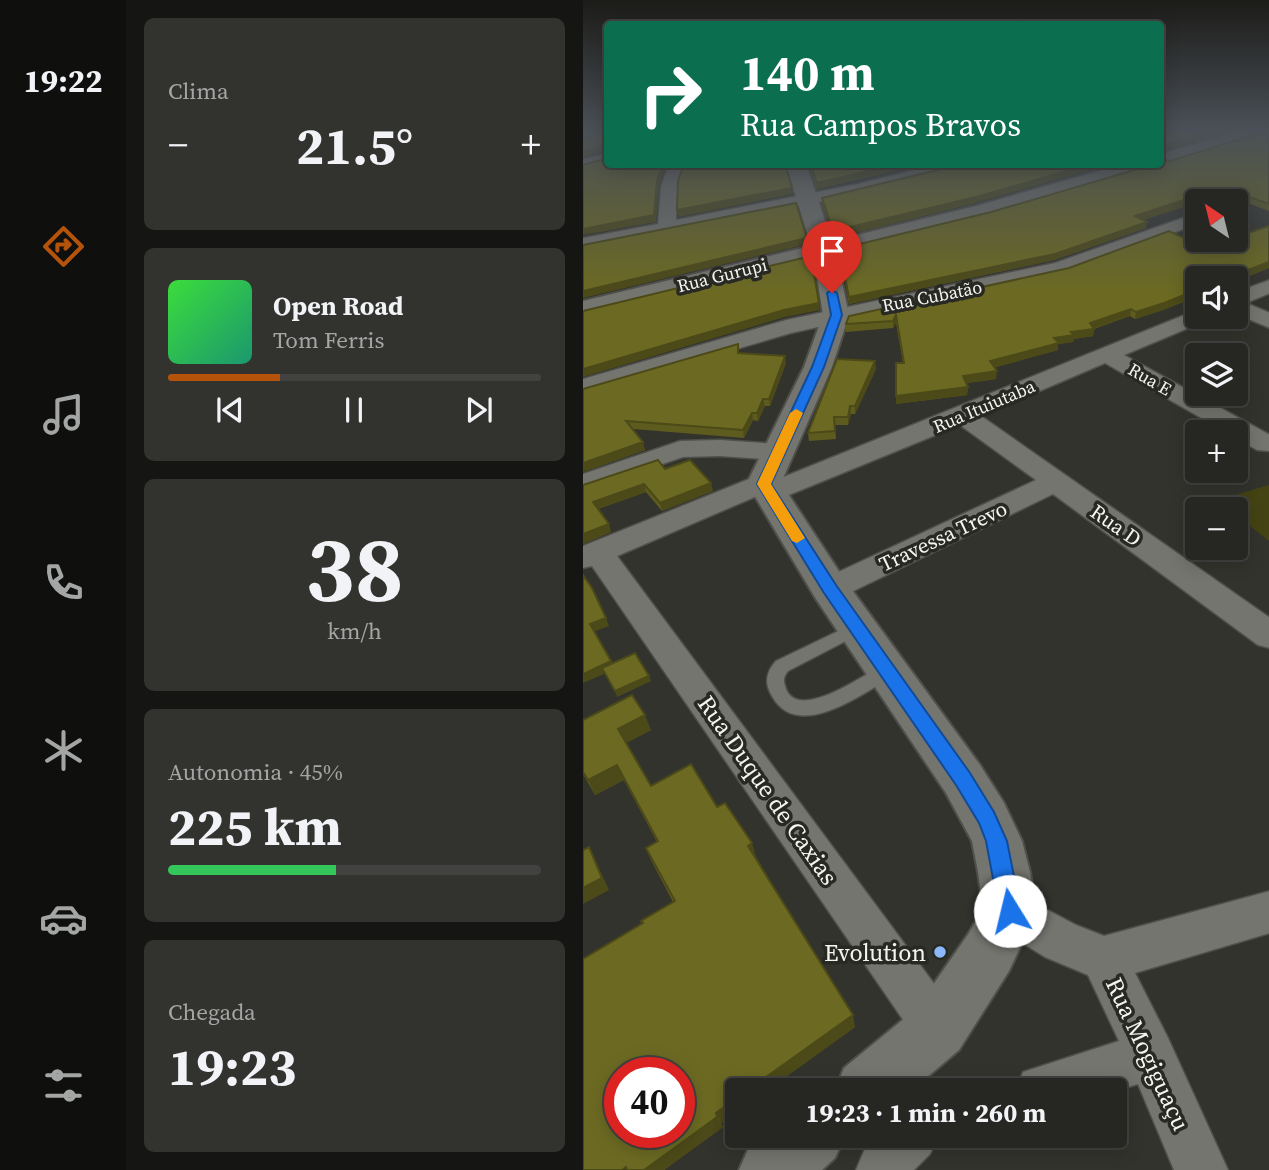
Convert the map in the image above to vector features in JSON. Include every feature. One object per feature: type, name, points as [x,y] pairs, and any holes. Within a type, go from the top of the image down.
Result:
[{"type":"street","points":[[667,226],[670,185]]},
{"type":"street","points":[[770,476],[818,367],[836,315],[824,250],[802,185]]},
{"type":"street","points":[[583,244],[870,185]]},
{"type":"street","name":"Rua Gurupi","points":[[583,309],[1079,185]]},
{"type":"street","name":"Rua Cubatão","points":[[583,387],[734,341],[836,315],[987,286],[1060,268],[1185,222]]},
{"type":"street","points":[[1248,294],[1269,286]]},
{"type":"street","points":[[1248,312],[1269,322]]},
{"type":"street","name":"Rua Ituiutaba","points":[[591,555],[770,476],[963,415],[1185,321]]},
{"type":"street","name":"Rua E","points":[[1107,355],[1266,444]]},
{"type":"street","name":"Rua D","points":[[963,415],[1269,636]]},
{"type":"street","points":[[583,483],[680,449],[720,448],[770,476],[830,589],[963,779],[987,818],[997,841],[1010,911],[989,952],[938,1029],[880,1078]]},
{"type":"street","name":"Travessa Trevo","points":[[830,589],[1055,482]]},
{"type":"street","name":"Rua Duque de Caxias","points":[[591,555],[938,1029]]},
{"type":"street","name":"Rua Mogiguaçu","points":[[1010,911],[1061,941],[1104,959],[1151,1055],[1201,1170]]},
{"type":"street","points":[[1104,959],[1269,912]]},
{"type":"street","points":[[1079,1078],[1151,1055]]},
{"type":"street","points":[[772,1170],[799,1148]]},
{"type":"street","points":[[883,1170],[898,1148]]},
{"type":"lane","points":[[857,628],[783,666],[776,673],[776,687],[790,706],[808,710],[819,708],[887,671]]},
{"type":"shaded area","points":[[1270,485],[1269,541],[1248,524],[1248,497],[1228,497]]},
{"type":"building","points":[[583,185],[657,185],[654,215],[583,229]]},
{"type":"building","points":[[678,185],[791,185],[792,188],[677,210]]},
{"type":"building","points":[[877,185],[1020,185],[833,231],[822,198]]},
{"type":"building","points":[[1085,185],[1269,185],[1269,204],[1248,196],[1248,189],[1185,189],[1185,200],[1135,216],[1147,222],[1055,254],[849,297],[839,249],[991,212]]},
{"type":"building","points":[[796,203],[807,238],[583,291],[583,245]]},
{"type":"building","points":[[1269,226],[1269,262],[1248,270],[1248,266],[1185,266],[1185,295],[1136,312],[1131,309],[1090,323],[1094,329],[1071,332],[1074,335],[1054,338],[1059,343],[990,361],[997,371],[963,376],[968,387],[896,396],[896,363],[904,363],[896,315],[893,321],[846,324],[849,316],[1069,268],[1169,231],[1185,238],[1185,252],[1248,252],[1248,233]]},
{"type":"building","points":[[811,256],[819,303],[784,310],[583,369],[583,311]]},
{"type":"building","points":[[738,344],[738,353],[785,356],[769,399],[763,399],[757,413],[752,413],[743,430],[626,421],[643,442],[583,463],[583,389]]},
{"type":"building","points":[[837,359],[875,361],[855,406],[850,406],[848,417],[834,417],[835,431],[808,433]]},
{"type":"building","points":[[658,460],[665,469],[690,460],[711,483],[660,503],[644,484],[593,502],[609,524],[583,534],[583,485]]},
{"type":"building","points":[[583,575],[606,618],[590,624],[611,661],[583,674]]},
{"type":"building","points":[[635,653],[649,676],[615,691],[602,668]]},
{"type":"building","points":[[632,695],[645,715],[618,729],[651,786],[691,764],[717,807],[725,803],[752,843],[748,846],[853,1015],[765,1078],[725,1078],[725,1107],[716,1113],[717,1117],[695,1133],[695,1057],[604,1057],[604,1148],[674,1148],[644,1170],[627,1170],[626,1167],[622,1170],[583,1170],[583,959],[675,901],[646,848],[658,841],[617,765],[588,780],[583,772],[583,720]]},
{"type":"building","points":[[589,847],[602,878],[583,888],[583,850]]},
{"type":"slow traffic","points":[[796,413],[764,484],[797,538]]},
{"type":"place","name":"Evolution","points":[[940,952]]},
{"type":"route","points":[[832,293],[836,315],[818,367],[764,484],[830,589],[963,779],[987,818],[997,841],[1010,911]]}]
